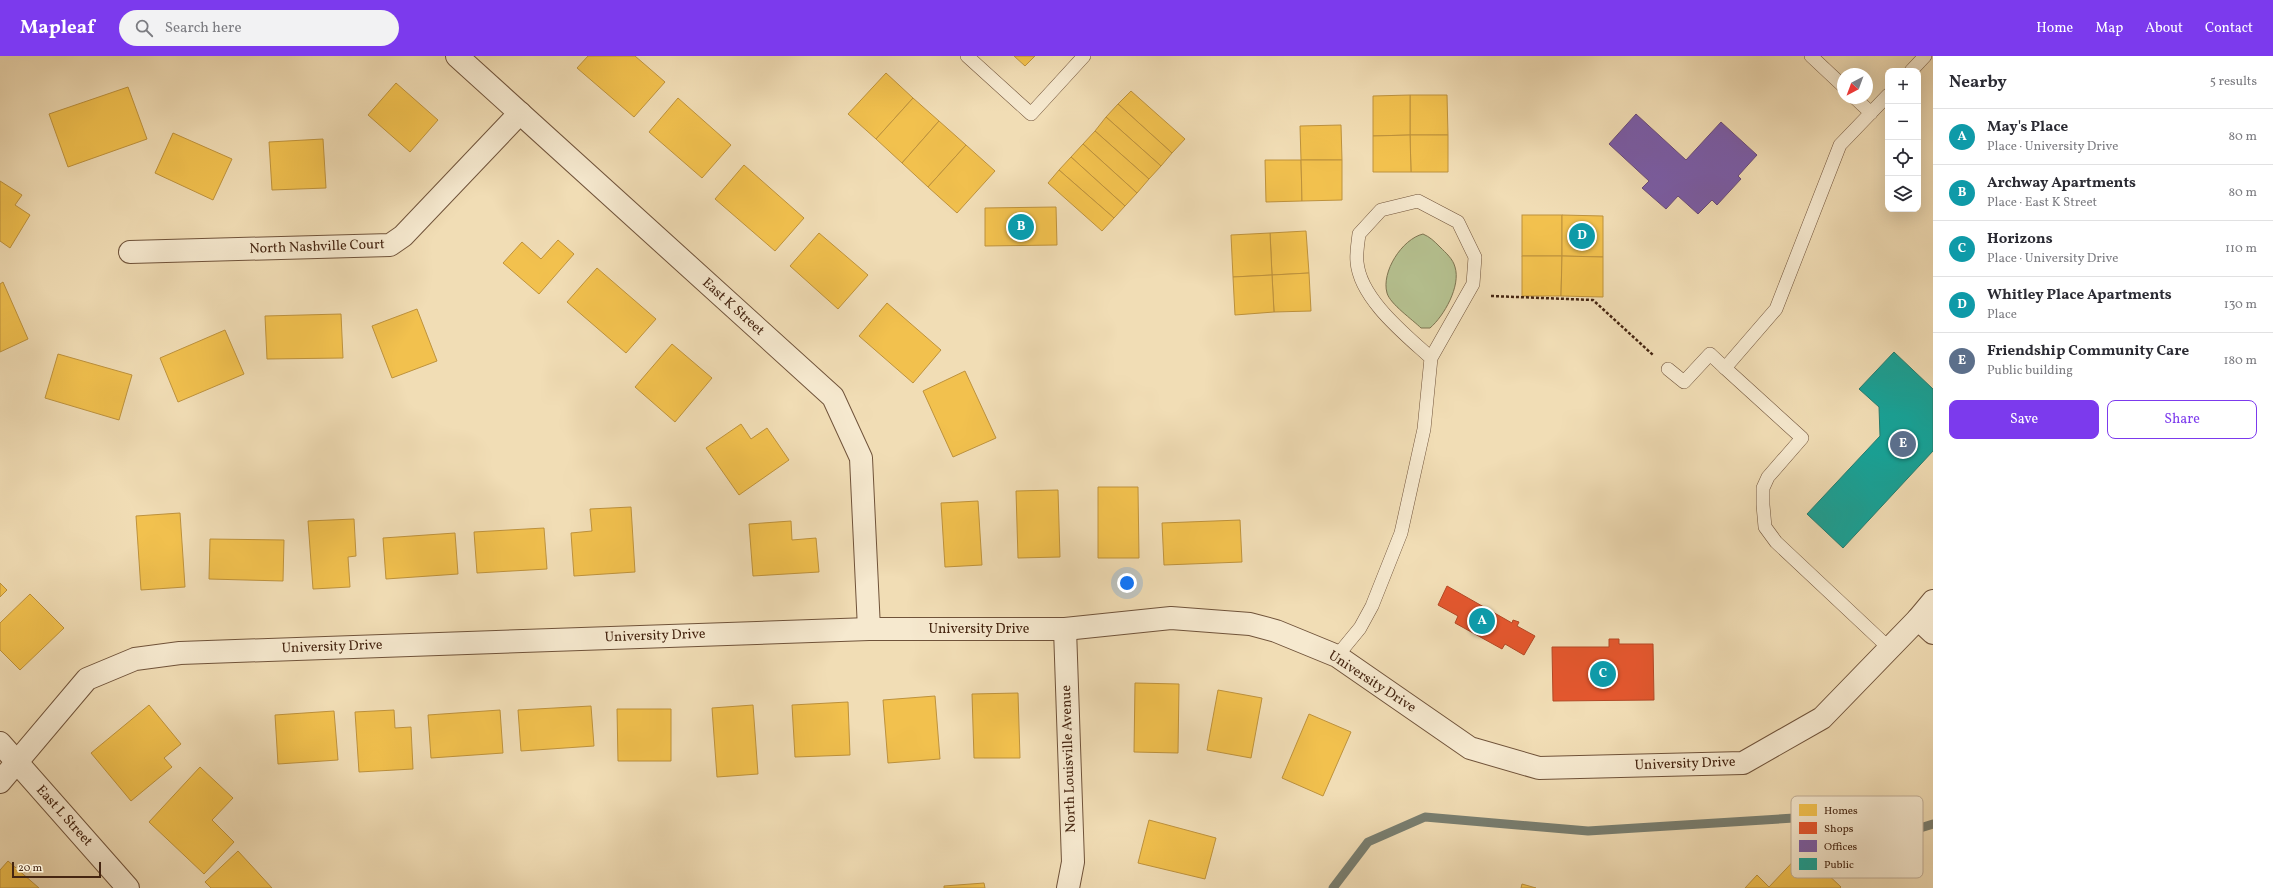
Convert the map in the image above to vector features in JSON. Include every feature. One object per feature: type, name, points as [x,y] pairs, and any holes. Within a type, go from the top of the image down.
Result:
[{"type":"street","name":"East K Street","points":[[457,56],[832,397],[861,458],[869,629]]},
{"type":"street","name":"North Nashville Court","points":[[130,252],[390,246],[403,236],[520,113]]},
{"type":"street","name":"University Drive","points":[[0,782],[88,679],[142,658],[180,653],[869,629],[1065,629],[1171,618],[1250,624],[1276,631],[1337,656],[1470,748],[1539,768],[1743,763],[1822,718],[1889,648],[1925,626],[1933,601]]},
{"type":"street","name":"North Louisville Avenue","points":[[1065,629],[1073,862],[1068,888]]},
{"type":"street","name":"East L Street","points":[[0,743],[128,888]]},
{"type":"lane","points":[[967,56],[1031,114],[1084,56]]},
{"type":"lane","points":[[1811,56],[1837,80]]},
{"type":"lane","points":[[1914,68],[1925,56]]},
{"type":"lane","points":[[1725,368],[1776,309],[1835,152],[1885,98]]},
{"type":"lane","points":[[1861,104],[1871,113]]},
{"type":"lane","points":[[1337,656],[1360,628],[1366,617],[1401,533],[1424,429],[1431,358],[1473,284],[1475,258],[1458,222],[1446,214],[1418,201],[1381,210],[1359,234],[1357,263],[1370,297],[1394,325],[1431,358]]},
{"type":"lane","points":[[1668,369],[1684,382],[1710,354],[1802,438],[1768,477],[1763,488],[1763,505],[1766,527],[1776,542],[1889,648]]},
{"type":"path","points":[[1468,294],[1593,300],[1668,369]]},
{"type":"green space","points":[[1423,234],[1434,241],[1449,256],[1453,261],[1456,275],[1456,283],[1450,300],[1441,316],[1430,328],[1421,328],[1397,307],[1387,293],[1386,285],[1390,266],[1401,249],[1415,237]]},
{"type":"building: Homes","points":[[588,56],[635,56],[665,82],[634,117],[577,68]]},
{"type":"building: Homes","points":[[1014,56],[1035,56],[1025,66]]},
{"type":"building: Homes","points":[[886,73],[913,98],[876,139],[848,114]]},
{"type":"building: Homes","points":[[396,83],[438,120],[410,152],[368,115]]},
{"type":"building: Homes","points":[[128,87],[147,139],[68,167],[49,114]]},
{"type":"building: Homes","points":[[1131,91],[1185,139],[1172,153],[1118,104]]},
{"type":"building: Homes","points":[[1410,95],[1447,95],[1448,135],[1410,135]]},
{"type":"building: Homes","points":[[1410,95],[1410,135],[1373,136],[1373,96]]},
{"type":"building: Homes","points":[[678,98],[731,145],[702,178],[649,132]]},
{"type":"building: Homes","points":[[913,98],[939,121],[902,163],[876,139]]},
{"type":"building: Homes","points":[[1118,104],[1172,153],[1161,166],[1106,117]]},
{"type":"building: Homes","points":[[1106,117],[1161,166],[1149,179],[1095,131]]},
{"type":"building: Homes","points":[[939,121],[966,145],[928,187],[902,163]]},
{"type":"building: Homes","points":[[1341,125],[1342,160],[1301,160],[1300,126]]},
{"type":"building: Homes","points":[[1095,131],[1149,179],[1137,193],[1083,144]]},
{"type":"building: Homes","points":[[173,133],[232,159],[213,200],[155,173]]},
{"type":"building: Homes","points":[[1410,135],[1448,135],[1448,172],[1411,172]]},
{"type":"building: Homes","points":[[1410,135],[1411,172],[1373,172],[1373,136]]},
{"type":"building: Homes","points":[[323,139],[326,188],[272,190],[269,142]]},
{"type":"building: Homes","points":[[1083,144],[1137,193],[1125,206],[1071,157]]},
{"type":"building: Homes","points":[[966,145],[995,171],[957,213],[928,187]]},
{"type":"building: Homes","points":[[1071,157],[1125,206],[1114,218],[1059,170]]},
{"type":"building: Homes","points":[[1265,160],[1301,160],[1302,201],[1266,202]]},
{"type":"building: Homes","points":[[1301,160],[1342,160],[1342,200],[1302,201]]},
{"type":"building: Homes","points":[[744,165],[804,218],[775,251],[715,199]]},
{"type":"building: Homes","points":[[1059,170],[1114,218],[1102,231],[1048,183]]},
{"type":"building: Homes","points":[[0,181],[22,195],[15,205],[30,215],[10,248],[0,241]]},
{"type":"building: Homes","points":[[1056,207],[1057,245],[985,246],[985,208]]},
{"type":"building: Homes","points":[[1522,215],[1562,215],[1562,256],[1522,256]]},
{"type":"building: Homes","points":[[1562,215],[1603,216],[1603,257],[1562,256]]},
{"type":"building: Homes","points":[[1306,231],[1309,273],[1272,275],[1270,233]]},
{"type":"building: Homes","points":[[819,233],[868,275],[838,309],[790,266]]},
{"type":"building: Homes","points":[[1270,233],[1272,275],[1233,277],[1231,235]]},
{"type":"building: Homes","points":[[558,240],[574,254],[539,294],[503,263],[522,242],[541,259]]},
{"type":"building: Homes","points":[[1522,256],[1562,256],[1561,296],[1522,296]]},
{"type":"building: Homes","points":[[1562,256],[1603,257],[1603,297],[1561,296]]},
{"type":"building: Homes","points":[[597,268],[656,319],[626,353],[567,302]]},
{"type":"building: Homes","points":[[1309,273],[1311,311],[1274,312],[1272,275]]},
{"type":"building: Homes","points":[[1272,275],[1274,312],[1235,315],[1233,277]]},
{"type":"building: Homes","points":[[3,282],[28,339],[0,352],[0,284]]},
{"type":"building: Homes","points":[[887,303],[941,350],[913,383],[859,336]]},
{"type":"building: Homes","points":[[417,309],[437,361],[392,378],[372,326]]},
{"type":"building: Homes","points":[[341,314],[343,358],[267,359],[265,316]]},
{"type":"building: Homes","points":[[225,330],[244,374],[178,402],[160,358]]},
{"type":"building: Homes","points":[[672,344],[712,378],[675,422],[635,387]]},
{"type":"building: Homes","points":[[58,354],[132,375],[119,420],[45,398]]},
{"type":"building: Homes","points":[[965,371],[996,438],[953,457],[923,391]]},
{"type":"building: Homes","points":[[741,424],[751,439],[767,428],[789,460],[739,495],[706,448]]},
{"type":"building: Homes","points":[[1098,487],[1138,487],[1139,558],[1098,558]]},
{"type":"building: Homes","points":[[1058,490],[1060,557],[1018,558],[1016,491]]},
{"type":"building: Homes","points":[[978,501],[982,565],[945,567],[941,503]]},
{"type":"building: Homes","points":[[631,507],[635,572],[574,576],[571,533],[592,531],[590,509]]},
{"type":"building: Homes","points":[[180,513],[185,587],[141,590],[136,516]]},
{"type":"building: Homes","points":[[354,519],[356,556],[348,557],[350,587],[313,589],[308,521]]},
{"type":"building: Homes","points":[[1240,520],[1242,562],[1164,565],[1162,523]]},
{"type":"building: Homes","points":[[791,521],[792,540],[816,538],[819,572],[753,576],[749,524]]},
{"type":"building: Homes","points":[[544,528],[547,569],[477,573],[474,532]]},
{"type":"building: Homes","points":[[455,533],[458,574],[386,579],[383,538]]},
{"type":"building: Homes","points":[[210,539],[284,540],[283,581],[209,579]]},
{"type":"building: Homes","points":[[0,583],[7,590],[0,597]]},
{"type":"building: Homes","points":[[30,594],[64,628],[20,670],[0,650],[0,623]]},
{"type":"building: Homes","points":[[1135,683],[1179,684],[1178,753],[1134,752]]},
{"type":"building: Homes","points":[[1218,690],[1262,698],[1251,758],[1207,750]]},
{"type":"building: Homes","points":[[1018,693],[1020,758],[974,758],[972,694]]},
{"type":"building: Homes","points":[[935,696],[940,759],[888,763],[883,700]]},
{"type":"building: Homes","points":[[848,702],[850,755],[795,757],[792,705]]},
{"type":"building: Homes","points":[[149,705],[181,744],[164,758],[172,767],[131,801],[91,753]]},
{"type":"building: Homes","points":[[753,705],[758,774],[717,777],[712,708]]},
{"type":"building: Homes","points":[[591,706],[594,746],[521,751],[518,710]]},
{"type":"building: Homes","points":[[617,709],[671,709],[671,761],[618,761]]},
{"type":"building: Homes","points":[[394,710],[395,728],[411,727],[413,769],[359,772],[355,712]]},
{"type":"building: Homes","points":[[500,710],[503,753],[431,758],[428,715]]},
{"type":"building: Homes","points":[[334,711],[338,760],[278,764],[275,715]]},
{"type":"building: Homes","points":[[1309,714],[1351,732],[1323,796],[1282,778]]},
{"type":"building: Homes","points":[[200,767],[233,798],[212,820],[234,842],[204,874],[149,822]]},
{"type":"building: Homes","points":[[1149,820],[1216,838],[1205,879],[1138,863]]},
{"type":"building: Homes","points":[[238,851],[272,888],[211,888],[205,882]]},
{"type":"building: Homes","points":[[8,861],[39,888],[0,888],[0,870]]},
{"type":"building: Homes","points":[[1791,864],[1791,878],[1832,878],[1841,887],[1745,888],[1757,875],[1769,887]]},
{"type":"building: Homes","points":[[984,883],[985,888],[944,888],[944,886]]},
{"type":"building: Homes","points":[[1522,884],[1536,888],[1521,888]]},
{"type":"building: Shops","points":[[1447,586],[1512,623],[1513,620],[1519,622],[1517,626],[1535,636],[1524,655],[1505,644],[1502,649],[1455,623],[1458,616],[1438,605]]},
{"type":"building: Shops","points":[[1609,639],[1619,639],[1619,644],[1653,644],[1654,700],[1553,701],[1552,647],[1609,647]]},
{"type":"building: Offices","points":[[1636,114],[1686,160],[1721,122],[1757,155],[1738,176],[1741,179],[1717,205],[1712,200],[1698,214],[1678,196],[1666,209],[1642,188],[1649,181],[1609,144]]},
{"type":"building: Public","points":[[1894,352],[1933,389],[1933,451],[1843,548],[1807,514],[1880,436],[1879,407],[1859,389]]},
{"type":"waterway","points":[[1333,888],[1368,842],[1425,817],[1588,831],[1791,818]]},
{"type":"waterway","points":[[1923,827],[1933,824]]},
{"type":"place","name":"Archway Apartments","points":[[1021,227]]},
{"type":"place","name":"Whitley Place Apartments","points":[[1582,236]]},
{"type":"place","name":"Friendship Community Care","points":[[1903,444]]},
{"type":"place","name":"May's Place","points":[[1482,621]]},
{"type":"place","name":"Horizons","points":[[1603,674]]}]
